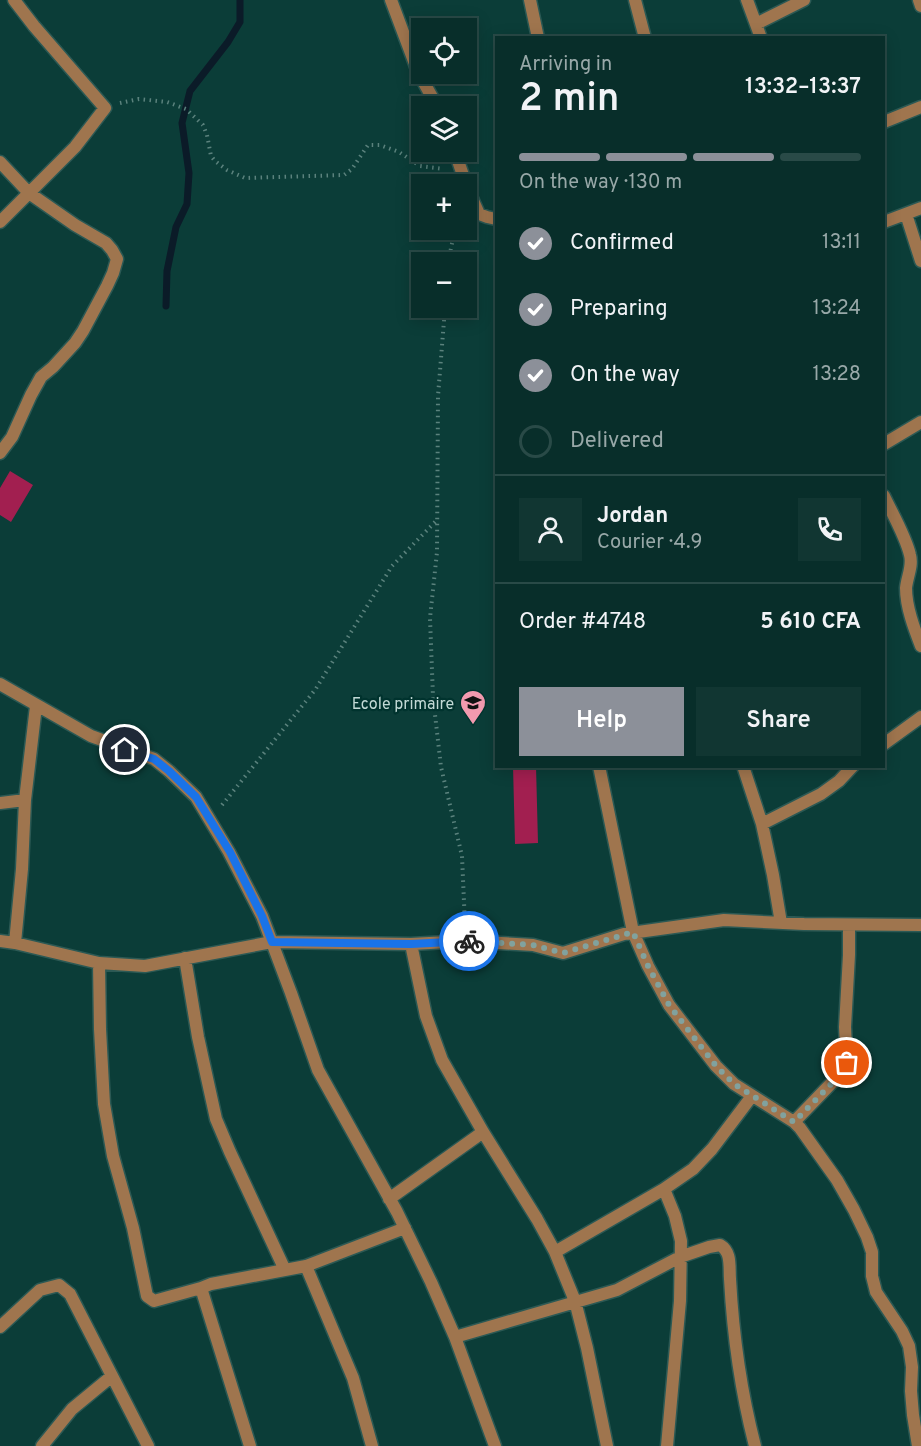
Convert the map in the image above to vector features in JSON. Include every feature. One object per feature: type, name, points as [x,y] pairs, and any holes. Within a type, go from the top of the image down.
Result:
[{"type":"street","points":[[0,222],[75,147],[105,107],[14,0]]},
{"type":"street","points":[[391,0],[410,54],[431,96]]},
{"type":"street","points":[[530,0],[538,36]]},
{"type":"street","points":[[635,0],[644,36]]},
{"type":"street","points":[[747,0],[760,36]]},
{"type":"street","points":[[756,24],[804,0]]},
{"type":"street","points":[[919,0],[921,6]]},
{"type":"street","points":[[885,122],[921,107]]},
{"type":"street","points":[[0,162],[29,193],[106,243],[117,259],[113,273],[83,331],[41,377],[12,437],[0,453]]},
{"type":"street","points":[[458,162],[462,174]]},
{"type":"street","points":[[885,222],[921,208]]},
{"type":"street","points":[[477,212],[478,214],[495,219]]},
{"type":"street","points":[[906,214],[921,261]]},
{"type":"street","points":[[885,443],[921,422]]},
{"type":"street","points":[[885,498],[910,555],[911,566],[906,592],[921,646]]},
{"type":"street","points":[[0,684],[91,736],[154,759],[196,797],[230,852],[262,916],[318,1070],[405,1228],[431,1282],[455,1337],[495,1446]]},
{"type":"street","points":[[15,943],[22,869],[25,800],[36,706]]},
{"type":"street","points":[[885,743],[921,717]]},
{"type":"street","points":[[599,768],[633,932],[669,1005],[716,1066],[734,1084],[794,1122],[806,1135],[837,1180],[867,1237],[872,1252],[872,1276],[876,1292],[902,1331],[909,1346],[913,1415],[918,1446]]},
{"type":"street","points":[[744,768],[762,824],[781,923]]},
{"type":"street","points":[[762,824],[821,794],[839,781],[851,768]]},
{"type":"street","points":[[0,803],[25,800]]},
{"type":"street","points":[[0,941],[99,963],[145,966],[272,942],[411,944],[466,941],[533,945],[563,953],[633,932],[724,920],[849,925],[921,925]]},
{"type":"street","points":[[794,1122],[847,1067],[845,1028],[849,925]]},
{"type":"street","points":[[411,944],[426,1016],[442,1060],[537,1219],[555,1252],[575,1301],[587,1347],[607,1446]]},
{"type":"street","points":[[185,958],[198,1037],[216,1119],[285,1270]]},
{"type":"street","points":[[99,963],[104,1104],[113,1156],[134,1228],[147,1296],[154,1301],[212,1284],[306,1266],[405,1228]]},
{"type":"street","points":[[555,1252],[664,1189],[693,1169],[703,1160],[752,1096]]},
{"type":"street","points":[[389,1199],[483,1132]]},
{"type":"street","points":[[664,1189],[675,1216],[681,1241],[680,1301],[668,1446]]},
{"type":"street","points":[[455,1337],[617,1290],[680,1257],[717,1245],[724,1247],[729,1256],[738,1362],[755,1446]]},
{"type":"street","points":[[306,1266],[353,1378],[372,1446]]},
{"type":"street","points":[[0,1327],[40,1290],[60,1285],[70,1294],[148,1446]]},
{"type":"street","points":[[201,1288],[250,1446]]},
{"type":"street","points":[[42,1446],[72,1409],[112,1376]]},
{"type":"path","points":[[105,107],[139,99],[167,102],[186,109],[203,125],[211,156],[215,161],[227,170],[245,178],[344,175],[352,169],[368,145],[380,145],[399,152],[420,166],[460,170]]},
{"type":"path","points":[[444,318],[438,396],[437,552],[430,618],[432,697],[441,767],[462,856],[466,941]]},
{"type":"path","points":[[210,820],[315,690],[392,566],[438,520]]},
{"type":"building","points":[[10,471],[33,485],[11,522],[0,515],[0,488]]},
{"type":"building","points":[[513,768],[536,768],[538,843],[515,844]]},
{"type":"waterway","points":[[166,306],[167,271],[176,227],[187,204],[189,173],[182,123],[190,91],[228,42],[240,22],[240,0]]},
{"type":"way so far","points":[[469,941],[533,945],[563,953],[633,932],[669,1005],[716,1066],[734,1084],[794,1122],[845,1070],[847,1063]]},
{"type":"place","name":"Ecole primaire","points":[[473,726]]},
{"type":"route","points":[[125,750],[154,759],[196,797],[230,852],[262,916],[272,942],[411,944],[469,941]]}]
